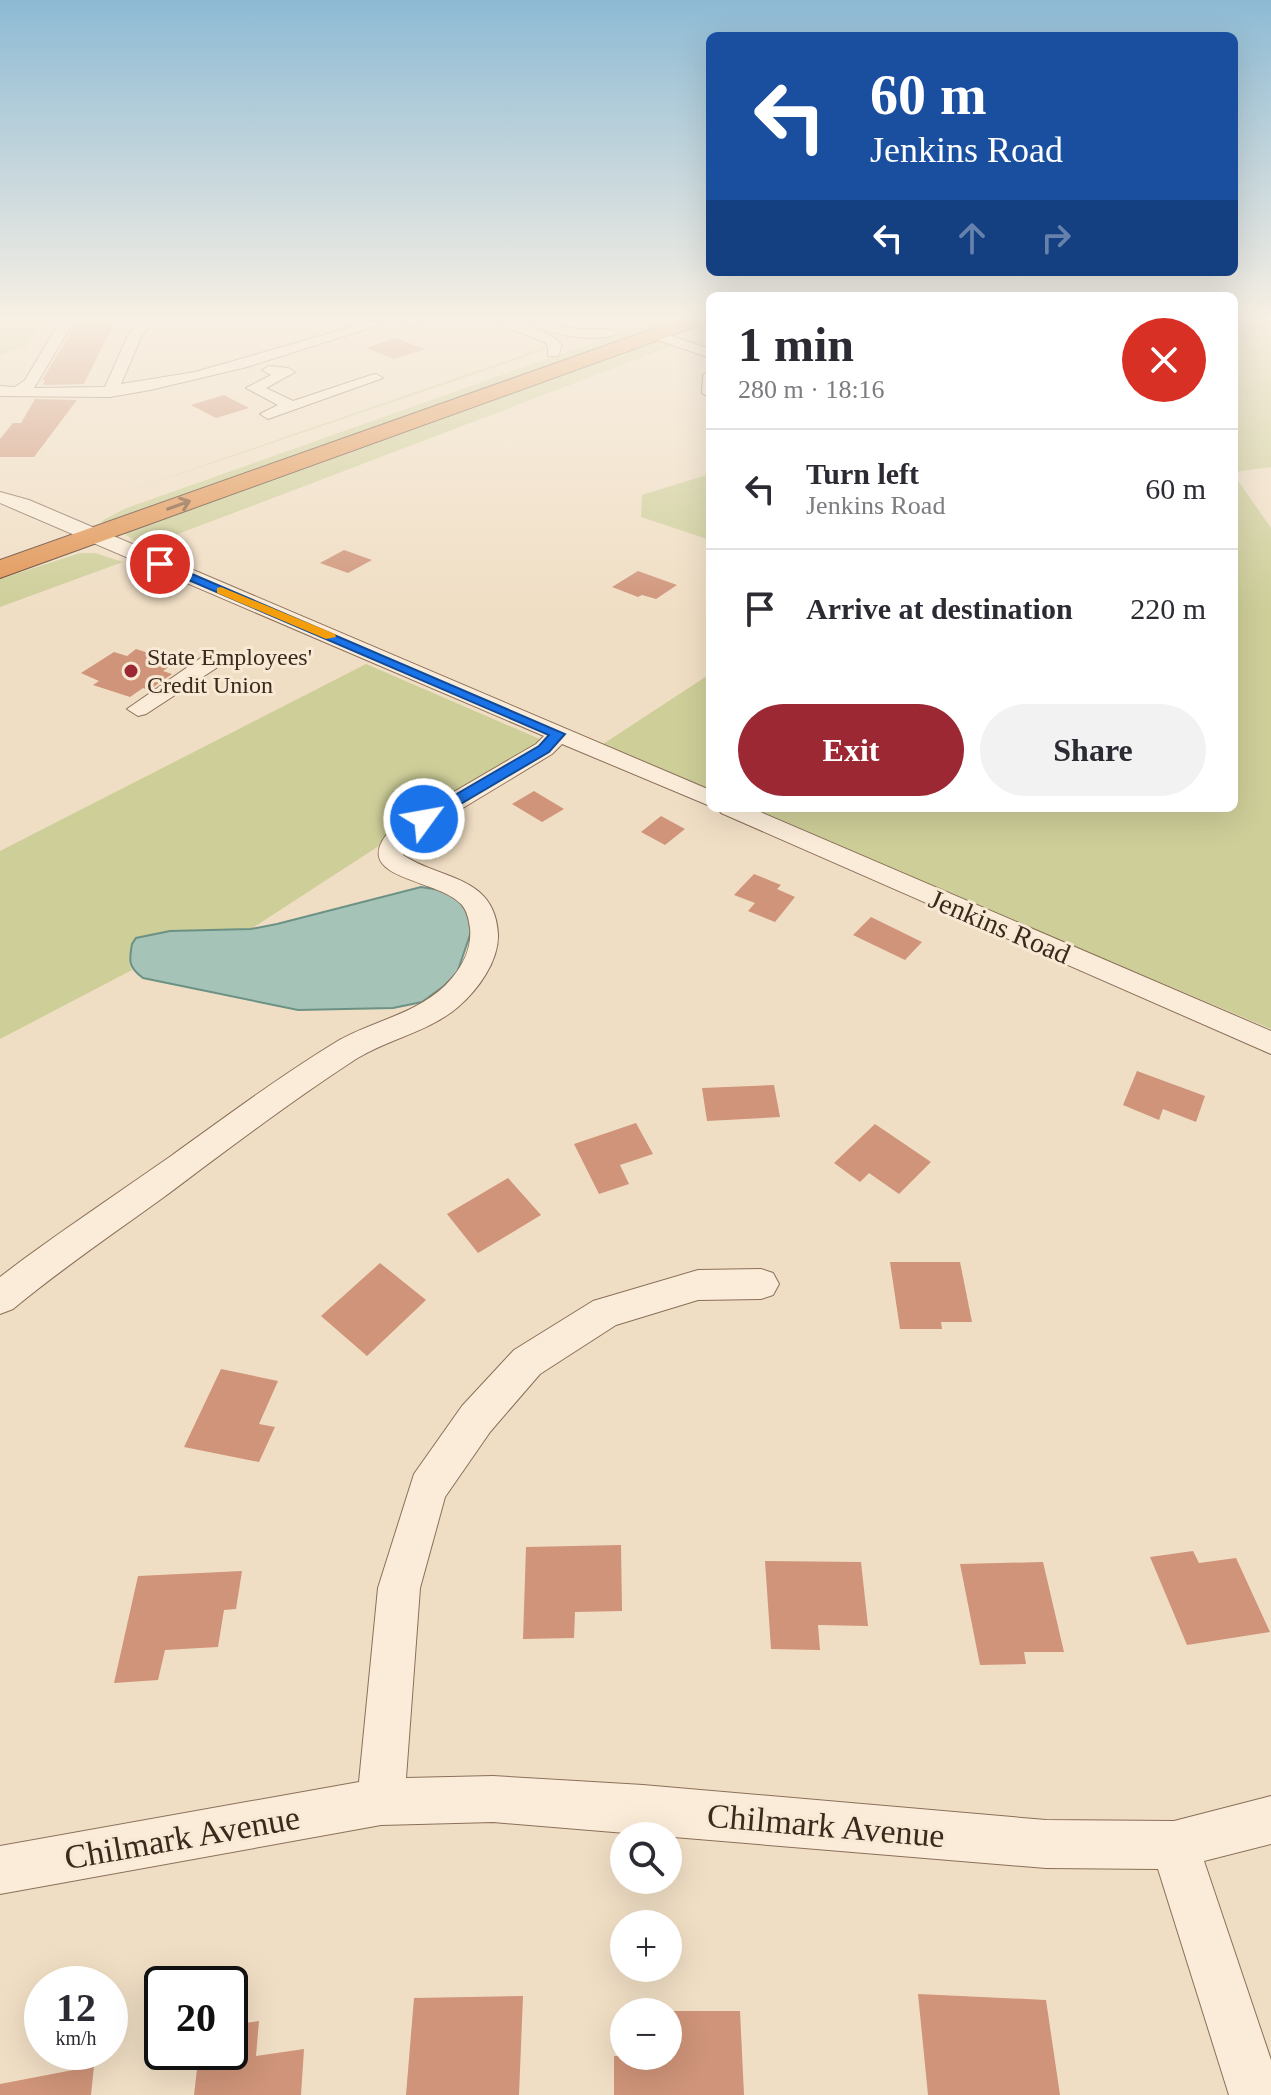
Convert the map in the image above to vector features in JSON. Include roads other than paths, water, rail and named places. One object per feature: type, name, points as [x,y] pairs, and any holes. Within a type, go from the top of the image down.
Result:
[{"type":"highway","points":[[0,545],[363,419]]},
{"type":"highway","points":[[0,570],[407,419]]},
{"type":"street","points":[[0,497],[706,797]]},
{"type":"street","points":[[138,709],[213,660]]},
{"type":"street","points":[[0,1298],[355,1045],[413,1020],[448,1000],[479,963],[484,931],[478,911],[467,895],[449,881],[398,865],[390,858],[390,846],[401,834],[544,749],[558,734]]},
{"type":"street","name":"Jenkins Road","points":[[739,812],[1271,1043]]},
{"type":"street","points":[[381,1802],[399,1588],[428,1488],[476,1419],[527,1362],[606,1312],[698,1285],[761,1284]]},
{"type":"street","name":"Chilmark Avenue","points":[[0,1870],[381,1802],[493,1799],[1046,1844],[1174,1845],[1271,1820]]},
{"type":"street","points":[[1174,1845],[1256,2095]]},
{"type":"place","name":"State Employees' Credit Union","points":[[131,671]]}]
